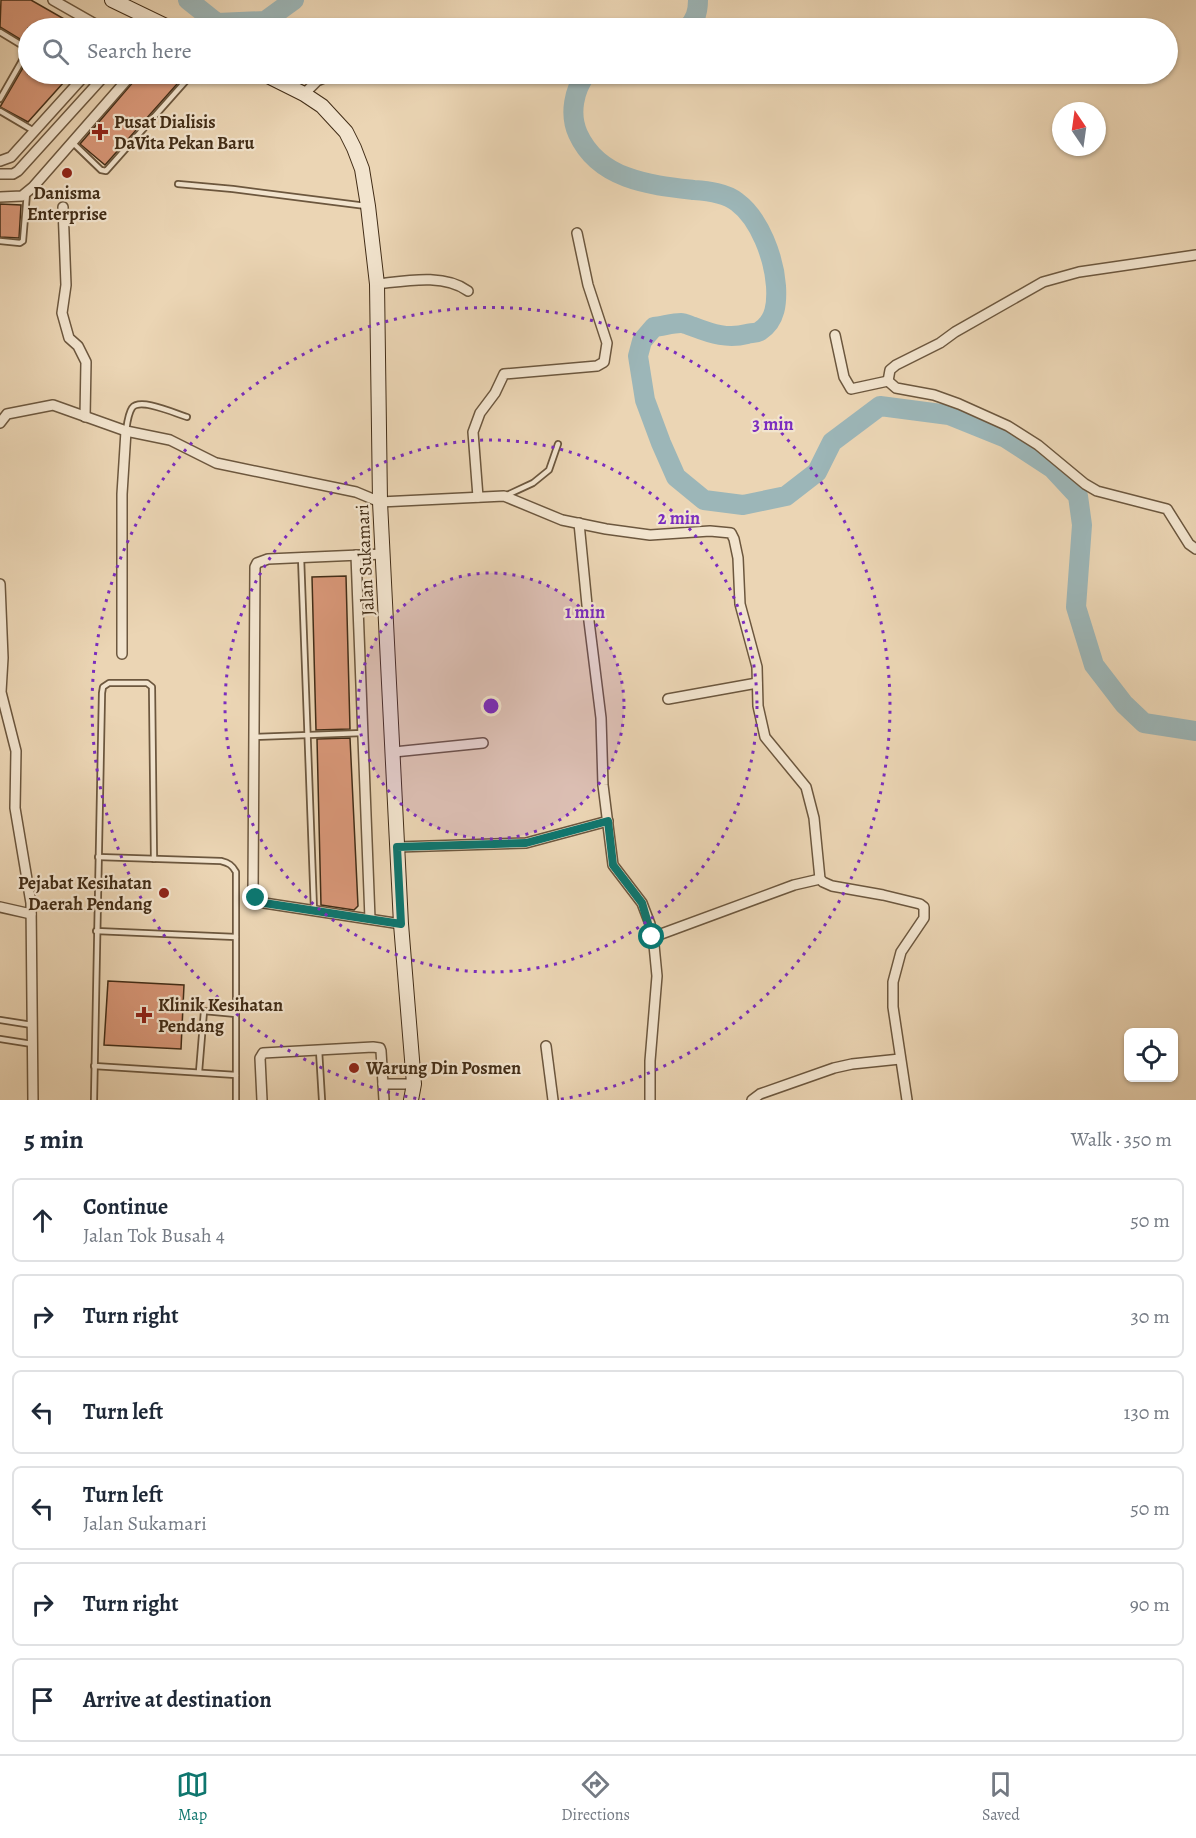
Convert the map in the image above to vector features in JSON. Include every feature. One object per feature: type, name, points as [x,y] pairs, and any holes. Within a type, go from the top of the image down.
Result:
[{"type":"street","points":[[53,0],[84,18]]},
{"type":"street","points":[[112,0],[139,18]]},
{"type":"street","points":[[0,161],[10,157],[77,84]]},
{"type":"street","points":[[0,174],[13,174],[18,171],[97,84]]},
{"type":"street","points":[[0,197],[15,198],[27,192],[123,84]]},
{"type":"street","name":"Jalan Sukamari","points":[[284,84],[322,106],[346,132],[362,169],[368,206],[377,284],[380,502],[401,924],[414,1094]]},
{"type":"street","points":[[304,94],[314,84]]},
{"type":"street","points":[[63,207],[66,285],[62,313],[69,338],[78,346],[86,362],[85,417]]},
{"type":"street","points":[[478,497],[473,432],[480,413],[495,393],[504,374],[597,366],[604,362],[607,343],[588,285],[577,233]]},
{"type":"street","points":[[888,381],[890,370],[896,365],[940,343],[955,332],[1043,282],[1079,272],[1196,255]]},
{"type":"street","points":[[377,284],[411,281],[450,282],[468,291]]},
{"type":"street","points":[[835,335],[844,377],[851,389],[888,381]]},
{"type":"street","points":[[888,381],[896,388],[942,398],[1008,426],[1038,445],[1085,484],[1097,490],[1167,509],[1189,544],[1196,549]]},
{"type":"street","points":[[0,423],[7,414],[53,405],[126,431],[170,440],[216,463],[356,492],[380,502],[504,496],[562,520],[650,536],[710,531],[731,533],[738,558],[740,604],[757,667],[758,706],[765,737],[806,787],[814,818],[820,879],[832,886],[883,895],[924,907],[924,918],[901,952],[893,982],[893,1007],[907,1100]]},
{"type":"street","points":[[122,654],[122,494],[126,431]]},
{"type":"street","points":[[579,523],[601,718],[603,785],[613,865],[642,903],[652,937],[657,976],[650,1061],[650,1100]]},
{"type":"street","points":[[383,554],[262,560],[257,563],[253,572],[254,895],[264,903],[401,924]]},
{"type":"street","points":[[356,555],[370,919]]},
{"type":"street","points":[[0,584],[1,692],[16,751],[15,808],[31,903],[33,1100]]},
{"type":"street","points":[[668,699],[757,683]]},
{"type":"street","points":[[394,752],[483,742]]},
{"type":"street","points":[[397,847],[526,843],[608,821]]},
{"type":"street","points":[[652,937],[794,885],[820,879]]},
{"type":"street","points":[[0,907],[31,914]]},
{"type":"street","points":[[546,1046],[553,1100]]},
{"type":"street","points":[[262,1100],[260,1058],[263,1053],[380,1048],[384,1100]]},
{"type":"street","points":[[752,1100],[760,1094],[834,1068],[900,1059]]},
{"type":"street","points":[[383,1084],[414,1094]]},
{"type":"lane","points":[[0,32],[18,44]]},
{"type":"lane","points":[[0,99],[18,68]]},
{"type":"lane","points":[[72,142],[101,170],[106,171],[183,84]]},
{"type":"lane","points":[[0,111],[34,131]]},
{"type":"lane","points":[[178,184],[368,206]]},
{"type":"lane","points":[[0,241],[20,243],[23,241],[27,192]]},
{"type":"lane","points":[[126,431],[131,409],[136,404],[144,403],[187,417]]},
{"type":"lane","points":[[504,496],[533,483],[549,470],[558,444]]},
{"type":"lane","points":[[300,557],[314,910]]},
{"type":"lane","points":[[94,1100],[103,687],[109,683],[147,683],[152,687],[154,859]]},
{"type":"lane","points":[[253,737],[363,733]]},
{"type":"lane","points":[[98,857],[221,861],[233,866],[236,872],[236,1100]]},
{"type":"lane","points":[[96,931],[236,937]]},
{"type":"lane","points":[[199,1072],[204,1011],[236,1014]]},
{"type":"lane","points":[[0,1020],[32,1025]]},
{"type":"lane","points":[[0,1039],[32,1044]]},
{"type":"lane","points":[[319,1050],[322,1100]]},
{"type":"lane","points":[[94,1066],[236,1075]]},
{"type":"building","points":[[1,0],[31,0],[62,18],[18,18],[18,38],[0,27]]},
{"type":"building","points":[[18,76],[18,84],[62,84],[28,122],[0,107]]},
{"type":"building","points":[[131,84],[177,84],[105,165],[80,144]]},
{"type":"building","points":[[0,204],[21,205],[19,238],[0,237]]},
{"type":"building","points":[[346,576],[350,729],[316,730],[312,577]]},
{"type":"building","points":[[350,738],[358,906],[354,910],[321,905],[317,739]]},
{"type":"building","name":"Klinik Kesihatan Pendang","points":[[108,981],[184,985],[181,1049],[104,1045]]},
{"type":"waterway","points":[[188,0],[211,18]]},
{"type":"waterway","points":[[269,18],[294,0]]},
{"type":"waterway","points":[[695,18],[698,0]]},
{"type":"waterway","points":[[580,84],[573,110],[575,126],[587,149],[599,161],[612,171],[643,182],[711,192],[733,199],[753,218],[769,252],[775,275],[776,305],[769,322],[756,333],[727,336],[678,323],[654,327],[642,341],[638,356],[645,400],[676,477],[704,500],[743,505],[786,496],[817,472],[832,442],[880,406],[949,415],[1006,438],[1052,468],[1078,496],[1082,525],[1076,607],[1094,665],[1124,704],[1144,723],[1196,731]]},
{"type":"place","name":"Pusat Dialisis DaVita Pekan Baru","points":[[100,132]]},
{"type":"place","name":"Danisma Enterprise","points":[[67,173]]},
{"type":"place","name":"Pejabat Kesihatan Daerah Pendang","points":[[164,893]]},
{"type":"place","name":"Klinik Kesihatan Pendang","points":[[144,1015]]},
{"type":"place","name":"Warung Din Posmen","points":[[354,1068]]},
{"type":"route","points":[[256,898],[264,903],[401,924],[397,847],[433,848],[526,843],[608,821],[613,865],[626,879],[642,903],[652,937]]}]
